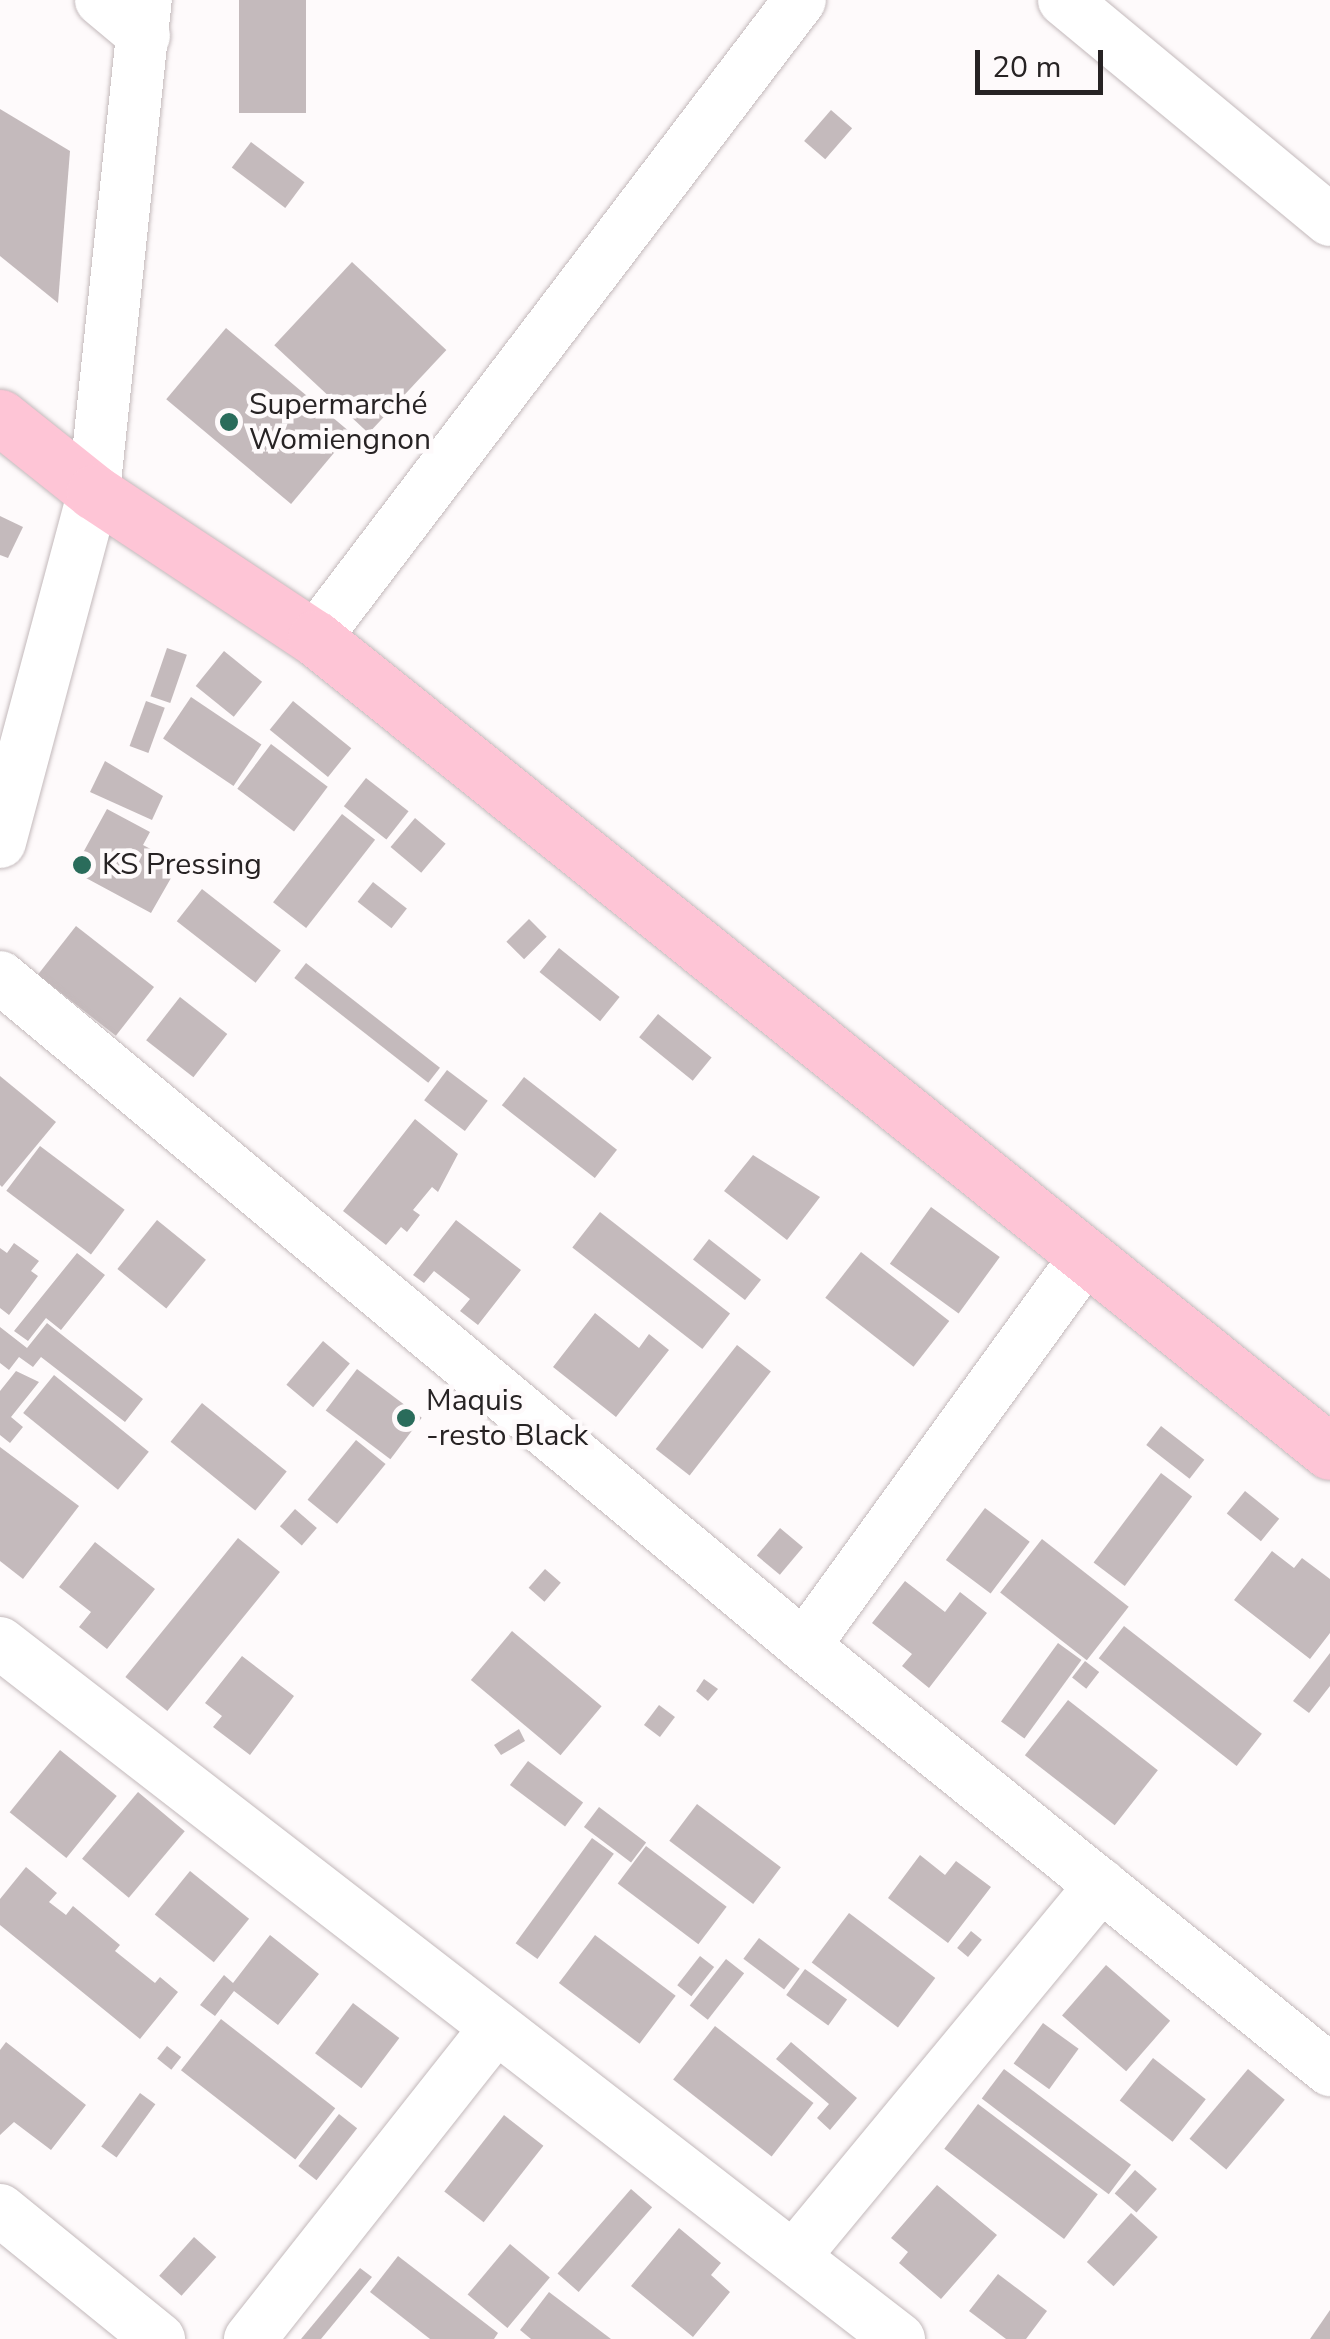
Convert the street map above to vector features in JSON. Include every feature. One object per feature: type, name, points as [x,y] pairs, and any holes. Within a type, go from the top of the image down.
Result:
[{"type":"main road","points":[[0,417],[94,492],[315,638],[1330,1452]]},
{"type":"street","points":[[0,842],[94,492],[145,18],[101,0]]},
{"type":"street","points":[[315,638],[800,0]]},
{"type":"street","points":[[1064,0],[1330,220]]},
{"type":"street","points":[[0,977],[804,1646],[1330,2070]]},
{"type":"street","points":[[804,1646],[1086,1257]]},
{"type":"street","points":[[0,1643],[496,2028],[796,2254],[899,2339]]},
{"type":"street","points":[[796,2254],[1100,1886]]},
{"type":"street","points":[[250,2339],[496,2028]]},
{"type":"street","points":[[0,2210],[159,2339]]},
{"type":"building","points":[[239,0],[306,0],[306,113],[239,113]]},
{"type":"building","points":[[0,109],[70,151],[58,303],[0,256]]},
{"type":"building","points":[[831,110],[852,128],[825,159],[804,141]]},
{"type":"building","points":[[251,142],[305,182],[285,208],[232,168]]},
{"type":"building","points":[[352,262],[446,350],[369,433],[274,345]]},
{"type":"building","points":[[226,328],[351,433],[291,504],[166,399]]},
{"type":"building","points":[[0,516],[23,527],[8,558],[0,555]]},
{"type":"building","points":[[167,648],[187,655],[170,703],[150,696]]},
{"type":"building","points":[[224,651],[262,682],[234,717],[196,686]]},
{"type":"building","points":[[191,697],[261,745],[234,786],[163,738]]},
{"type":"building","points":[[146,701],[165,708],[148,753],[130,746]]},
{"type":"building","points":[[293,701],[351,748],[328,777],[270,730]]},
{"type":"building","points":[[271,744],[328,787],[294,831],[237,789]]},
{"type":"building","points":[[105,761],[163,796],[152,820],[90,792]]},
{"type":"building","points":[[366,778],[409,811],[386,840],[344,806]]},
{"type":"building","points":[[107,809],[150,832],[143,845],[179,864],[151,913],[73,871]]},
{"type":"building","points":[[342,814],[375,840],[306,928],[273,902]]},
{"type":"building","points":[[415,818],[446,844],[421,873],[391,847]]},
{"type":"building","points":[[373,882],[407,908],[391,928],[358,902]]},
{"type":"building","points":[[202,889],[281,951],[256,983],[177,921]]},
{"type":"building","points":[[529,919],[547,937],[524,959],[506,942]]},
{"type":"building","points":[[76,926],[154,987],[116,1036],[38,975]]},
{"type":"building","points":[[559,948],[620,997],[600,1021],[539,972]]},
{"type":"building","points":[[306,963],[440,1068],[428,1083],[294,978]]},
{"type":"building","points":[[180,997],[227,1034],[193,1077],[146,1040]]},
{"type":"building","points":[[658,1014],[712,1057],[693,1081],[639,1037]]},
{"type":"building","points":[[447,1070],[488,1101],[465,1131],[424,1100]]},
{"type":"building","points":[[0,1076],[56,1122],[2,1187],[0,1185]]},
{"type":"building","points":[[524,1077],[617,1150],[595,1178],[502,1105]]},
{"type":"building","points":[[415,1119],[458,1154],[438,1192],[432,1187],[413,1210],[420,1215],[407,1232],[401,1227],[386,1245],[343,1211]]},
{"type":"building","points":[[40,1146],[125,1210],[91,1255],[6,1191]]},
{"type":"building","points":[[753,1155],[820,1197],[787,1240],[724,1191]]},
{"type":"building","points":[[931,1207],[1000,1257],[959,1314],[890,1264]]},
{"type":"building","points":[[600,1212],[730,1314],[702,1349],[572,1247]]},
{"type":"building","points":[[157,1220],[206,1260],[166,1309],[117,1269]]},
{"type":"building","points":[[456,1220],[521,1270],[478,1325],[460,1311],[470,1299],[434,1271],[424,1283],[413,1275]]},
{"type":"building","points":[[709,1239],[761,1280],[745,1300],[693,1259]]},
{"type":"building","points":[[14,1243],[39,1261],[31,1271],[38,1276],[9,1315],[0,1308],[0,1248],[7,1253]]},
{"type":"building","points":[[861,1252],[949,1321],[914,1367],[825,1298]]},
{"type":"building","points":[[77,1253],[105,1275],[61,1330],[46,1318],[28,1341],[14,1331]]},
{"type":"building","points":[[595,1313],[639,1348],[649,1334],[669,1350],[616,1417],[553,1367]]},
{"type":"building","points":[[47,1323],[143,1399],[125,1422],[41,1357],[33,1367],[19,1357],[9,1370],[0,1363],[0,1327],[27,1348]]},
{"type":"building","points":[[323,1341],[350,1363],[313,1407],[286,1385]]},
{"type":"building","points":[[737,1345],[771,1371],[690,1475],[656,1449]]},
{"type":"building","points":[[357,1369],[422,1418],[390,1459],[326,1411]]},
{"type":"building","points":[[16,1371],[39,1382],[11,1417],[23,1427],[10,1443],[0,1435],[0,1391]]},
{"type":"building","points":[[54,1375],[149,1452],[118,1490],[23,1413]]},
{"type":"building","points":[[202,1403],[287,1472],[255,1510],[171,1442]]},
{"type":"building","points":[[1161,1426],[1204,1460],[1190,1479],[1146,1445]]},
{"type":"building","points":[[356,1440],[386,1464],[337,1524],[308,1500]]},
{"type":"building","points":[[0,1447],[79,1506],[23,1579],[0,1561]]},
{"type":"building","points":[[1161,1473],[1192,1496],[1125,1586],[1094,1562]]},
{"type":"building","points":[[1245,1491],[1279,1519],[1261,1541],[1227,1514]]},
{"type":"building","points":[[985,1508],[1030,1542],[991,1594],[946,1560]]},
{"type":"building","points":[[295,1509],[317,1528],[302,1545],[280,1526]]},
{"type":"building","points":[[780,1528],[803,1547],[780,1575],[757,1556]]},
{"type":"building","points":[[238,1538],[280,1572],[167,1711],[125,1677]]},
{"type":"building","points":[[1042,1539],[1129,1607],[1087,1660],[1000,1593]]},
{"type":"building","points":[[95,1542],[155,1589],[107,1649],[79,1627],[91,1612],[59,1587]]},
{"type":"building","points":[[1272,1551],[1294,1568],[1302,1558],[1330,1579],[1330,1633],[1310,1659],[1234,1600]]},
{"type":"building","points":[[545,1569],[561,1583],[544,1602],[529,1588]]},
{"type":"building","points":[[905,1581],[945,1612],[960,1592],[987,1613],[929,1688],[902,1666],[912,1654],[872,1623]]},
{"type":"building","points":[[1124,1626],[1262,1734],[1237,1766],[1099,1658]]},
{"type":"building","points":[[512,1631],[602,1706],[560,1755],[471,1680]]},
{"type":"building","points":[[1058,1643],[1081,1660],[1024,1739],[1001,1721]]},
{"type":"building","points":[[1330,1653],[1330,1686],[1309,1713],[1293,1701]]},
{"type":"building","points":[[242,1656],[294,1696],[250,1755],[213,1727],[222,1716],[205,1703]]},
{"type":"building","points":[[1085,1661],[1099,1672],[1086,1689],[1072,1678]]},
{"type":"building","points":[[704,1679],[718,1689],[708,1701],[696,1691]]},
{"type":"building","points":[[1068,1700],[1158,1770],[1115,1825],[1025,1755]]},
{"type":"building","points":[[659,1705],[675,1717],[660,1737],[644,1725]]},
{"type":"building","points":[[519,1729],[525,1741],[501,1755],[494,1745]]},
{"type":"building","points":[[60,1750],[117,1796],[66,1858],[10,1812]]},
{"type":"building","points":[[528,1761],[583,1803],[565,1826],[510,1785]]},
{"type":"building","points":[[138,1792],[185,1831],[129,1898],[82,1859]]},
{"type":"building","points":[[697,1804],[781,1867],[753,1904],[669,1841]]},
{"type":"building","points":[[599,1807],[646,1843],[631,1862],[584,1827]]},
{"type":"building","points":[[592,1838],[614,1854],[537,1959],[516,1943]]},
{"type":"building","points":[[646,1846],[727,1907],[698,1944],[618,1884]]},
{"type":"building","points":[[920,1855],[945,1875],[956,1861],[991,1887],[948,1943],[888,1898]]},
{"type":"building","points":[[26,1867],[57,1893],[49,1902],[66,1915],[73,1906],[120,1945],[115,1951],[155,1983],[160,1977],[178,1992],[140,2039],[0,1925],[0,1899]]},
{"type":"building","points":[[190,1871],[249,1919],[214,1962],[155,1915]]},
{"type":"building","points":[[849,1913],[935,1978],[898,2028],[812,1963]]},
{"type":"building","points":[[971,1931],[982,1940],[968,1957],[957,1948]]},
{"type":"building","points":[[270,1935],[319,1974],[278,2025],[234,1991],[215,2016],[200,2005],[224,1975],[233,1983]]},
{"type":"building","points":[[595,1935],[676,1996],[640,2044],[559,1983]]},
{"type":"building","points":[[759,1938],[800,1969],[784,1989],[743,1959]]},
{"type":"building","points":[[700,1956],[714,1967],[691,1996],[677,1985]]},
{"type":"building","points":[[726,1959],[744,1973],[708,2020],[690,2005]]},
{"type":"building","points":[[1106,1965],[1170,2021],[1126,2071],[1062,2016]]},
{"type":"building","points":[[805,1969],[847,2000],[828,2025],[786,1995]]},
{"type":"building","points":[[353,2003],[399,2038],[361,2088],[315,2053]]},
{"type":"building","points":[[221,2019],[335,2108],[295,2159],[181,2070]]},
{"type":"building","points":[[1043,2023],[1079,2049],[1049,2089],[1014,2063]]},
{"type":"building","points":[[715,2026],[814,2103],[772,2157],[673,2080]]},
{"type":"building","points":[[6,2042],[86,2105],[51,2150],[14,2122],[0,2135],[0,2050]]},
{"type":"building","points":[[791,2042],[857,2098],[830,2130],[817,2118],[829,2104],[776,2059]]},
{"type":"building","points":[[167,2046],[181,2057],[171,2070],[157,2059]]},
{"type":"building","points":[[1153,2058],[1206,2099],[1173,2142],[1120,2101]]},
{"type":"building","points":[[1004,2069],[1131,2165],[1109,2194],[982,2099]]},
{"type":"building","points":[[1248,2069],[1285,2100],[1226,2170],[1190,2139]]},
{"type":"building","points":[[140,2093],[155,2104],[117,2158],[101,2146]]},
{"type":"building","points":[[978,2104],[1098,2194],[1064,2239],[944,2149]]},
{"type":"building","points":[[339,2114],[357,2128],[316,2180],[298,2166]]},
{"type":"building","points":[[504,2115],[543,2146],[484,2222],[444,2191]]},
{"type":"building","points":[[1135,2170],[1157,2189],[1137,2212],[1115,2193]]},
{"type":"building","points":[[937,2185],[997,2235],[941,2299],[899,2263],[908,2252],[891,2238]]},
{"type":"building","points":[[631,2189],[652,2207],[579,2292],[558,2274]]},
{"type":"building","points":[[1131,2213],[1158,2237],[1114,2286],[1087,2262]]},
{"type":"building","points":[[679,2228],[721,2263],[711,2275],[730,2292],[693,2337],[631,2286]]},
{"type":"building","points":[[194,2237],[216,2257],[181,2296],[159,2276]]},
{"type":"building","points":[[510,2244],[550,2277],[507,2328],[468,2295]]},
{"type":"building","points":[[398,2256],[498,2333],[494,2339],[430,2339],[370,2292]]},
{"type":"building","points":[[360,2268],[372,2277],[321,2339],[301,2339]]},
{"type":"building","points":[[998,2274],[1047,2311],[1026,2339],[1006,2339],[969,2311]]},
{"type":"building","points":[[549,2292],[611,2339],[531,2339],[520,2330]]},
{"type":"building","points":[[1330,2310],[1330,2339],[1310,2339]]},
{"type":"place","name":"Supermarché Womiengnon","points":[[229,422]]},
{"type":"place","name":"KS Pressing","points":[[82,865]]},
{"type":"place","name":"Maquis -resto Black","points":[[406,1418]]}]
